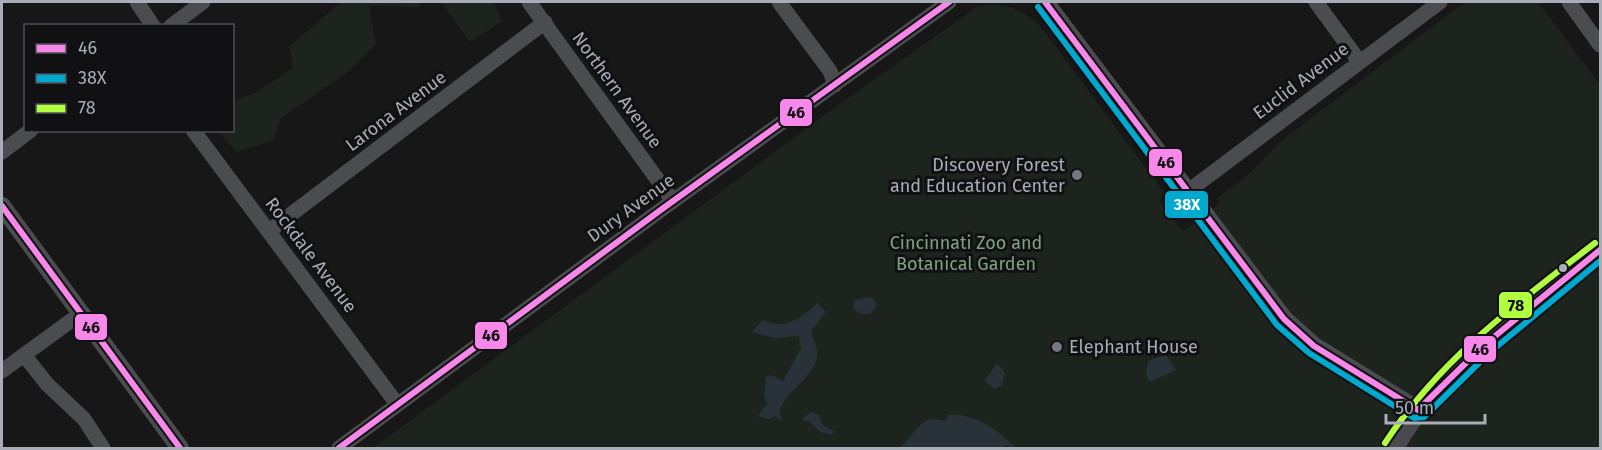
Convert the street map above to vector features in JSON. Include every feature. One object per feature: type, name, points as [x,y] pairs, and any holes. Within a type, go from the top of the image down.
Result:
[{"type":"main road","points":[[1393,448],[1418,410],[1455,370],[1494,335],[1600,250]]},
{"type":"street","points":[[137,2],[152,24]]},
{"type":"street","points":[[174,24],[203,2]]},
{"type":"street","name":"Northern Avenue","points":[[529,2],[673,201]]},
{"type":"street","points":[[778,2],[830,71],[835,85]]},
{"type":"street","name":"Dury Avenue","points":[[339,448],[673,201],[949,2]]},
{"type":"street","points":[[1045,2],[1284,319],[1314,346],[1418,410]]},
{"type":"street","points":[[1316,2],[1359,61]]},
{"type":"street","name":"Euclid Avenue","points":[[1187,192],[1440,2]]},
{"type":"street","points":[[1569,2],[1600,45]]},
{"type":"street","name":"Larona Avenue","points":[[269,231],[545,22]]},
{"type":"street","points":[[2,152],[28,132]]},
{"type":"street","name":"Rockdale Avenue","points":[[195,132],[397,404]]},
{"type":"street","points":[[2,206],[180,448]]},
{"type":"street","points":[[2,371],[80,314]]},
{"type":"street","points":[[24,355],[47,384],[84,419],[103,448]]},
{"type":"green space","points":[[341,2],[417,2],[421,7],[369,6],[376,44],[349,71],[281,118],[273,141],[236,152],[219,132],[234,132],[234,101],[257,92],[293,68],[289,47]]},
{"type":"green space","points":[[441,2],[494,2],[502,21],[470,42]]},
{"type":"green space","name":"Cincinnati Zoo and Botanical Garden","points":[[1465,2],[1538,2],[1600,85],[1600,448],[373,448],[841,103],[977,7],[1001,5],[1023,13],[1037,22],[1163,191],[1160,202],[1183,231],[1219,204],[1217,198],[1247,176],[1281,141]]},
{"type":"shaded area","points":[[869,297],[877,304],[871,314],[861,314],[853,308],[855,300]]},
{"type":"shaded area","points":[[817,303],[826,312],[812,330],[817,353],[814,365],[786,398],[779,414],[782,418],[780,421],[775,416],[769,419],[758,416],[768,405],[764,395],[766,377],[771,375],[783,381],[801,348],[799,336],[775,338],[752,332],[763,320],[779,324],[793,321]]},
{"type":"shaded area","points":[[1166,355],[1176,370],[1150,382],[1146,375],[1148,361]]},
{"type":"shaded area","points":[[997,363],[1005,373],[1002,385],[995,389],[985,381]]},
{"type":"shaded area","points":[[811,412],[818,414],[823,425],[834,431],[832,435],[820,432],[808,420],[804,422],[803,419]]},
{"type":"shaded area","points":[[949,415],[968,417],[986,424],[1015,448],[1006,445],[1001,448],[900,448],[921,424],[930,419],[945,421]]},
{"type":"transit line","name":"46","points":[[339,448],[662,209],[949,2]]},
{"type":"transit line","name":"46","points":[[1045,2],[1284,319],[1314,346],[1418,410],[1483,346],[1600,250]]},
{"type":"transit line","name":"38X","points":[[1038,7],[1277,325],[1309,353],[1414,418],[1424,417],[1489,353],[1600,261]]},
{"type":"transit line","name":"46","points":[[2,206],[180,448]]},
{"type":"transit line","name":"78","points":[[1385,443],[1430,385],[1481,334],[1595,243]]},
{"type":"place","name":"Discovery Forest and Education Center","points":[[1077,175]]},
{"type":"place","name":"Elephant House","points":[[1057,347]]}]
